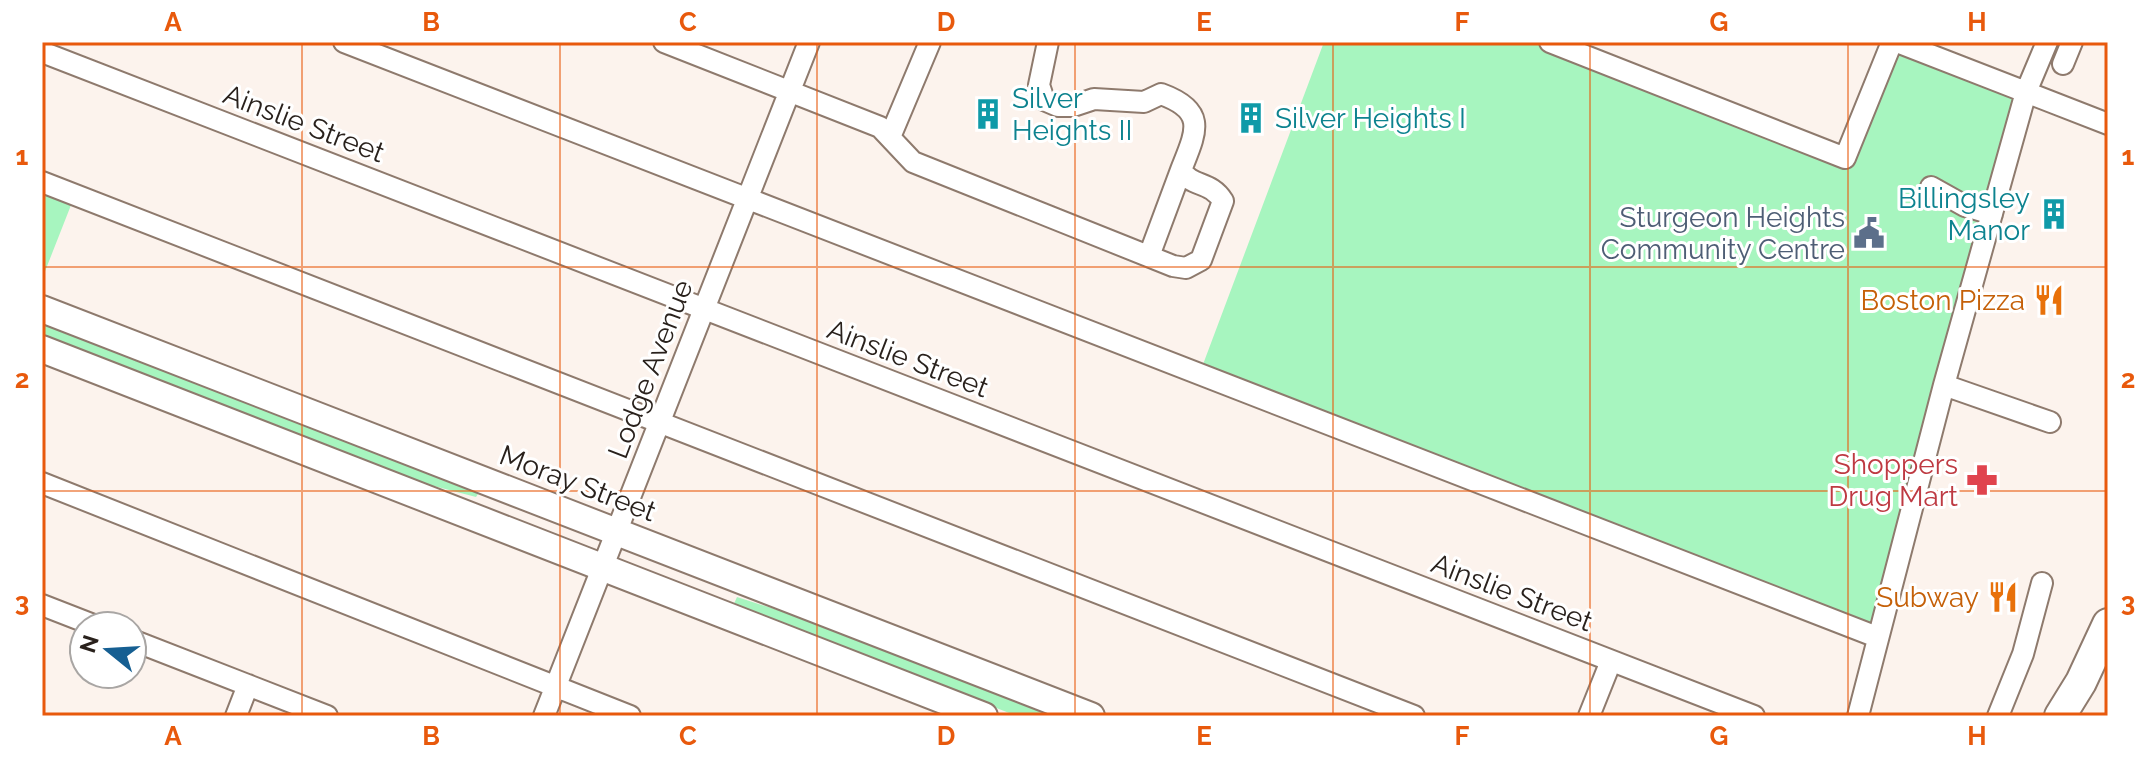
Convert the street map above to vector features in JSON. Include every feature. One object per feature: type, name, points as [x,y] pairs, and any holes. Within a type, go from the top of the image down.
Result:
[{"type":"highway","points":[[2060,716],[2081,682],[2108,624]]},
{"type":"highway","points":[[2077,716],[2081,682]]},
{"type":"main road","name":"Moray Street","points":[[42,309],[1091,716]]},
{"type":"main road","points":[[42,349],[984,716]]},
{"type":"street","points":[[344,42],[1877,637]]},
{"type":"street","points":[[664,42],[880,127],[913,162],[1186,268],[1201,260],[1223,201],[1216,190],[1186,178],[1181,170]]},
{"type":"street","name":"Lodge Avenue","points":[[544,716],[809,42]]},
{"type":"street","points":[[890,137],[930,42]]},
{"type":"street","points":[[1048,42],[1039,85],[1044,100],[1058,106],[1073,106],[1094,99],[1144,102],[1161,94],[1182,101],[1193,115],[1197,129],[1149,256]]},
{"type":"street","points":[[1550,42],[1845,158],[1894,42],[2108,124]]},
{"type":"street","points":[[1858,716],[1944,385],[2026,92],[2047,42]]},
{"type":"street","points":[[2063,64],[2072,42]]},
{"type":"street","name":"Ainslie Street","points":[[42,52],[1754,716]]},
{"type":"street","points":[[42,182],[1414,716]]},
{"type":"street","points":[[1931,187],[1965,206],[1992,214]]},
{"type":"street","points":[[1944,385],[2050,422]]},
{"type":"street","points":[[42,483],[630,716]]},
{"type":"street","points":[[1998,716],[2023,654],[2042,583]]},
{"type":"street","points":[[42,605],[68,615]]},
{"type":"street","points":[[148,646],[327,716]]},
{"type":"street","points":[[1589,716],[1611,661]]},
{"type":"street","points":[[236,716],[248,685]]},
{"type":"green space","points":[[1324,42],[1550,42],[1845,157],[1892,42],[2026,92],[1877,637],[1199,375]]},
{"type":"green space","points":[[42,188],[73,200],[42,279]]},
{"type":"green space","points":[[42,321],[480,491],[476,497],[407,479],[42,336]]},
{"type":"green space","points":[[737,597],[809,620],[1056,716],[1017,716],[733,606]]},
{"type":"place","name":"Silver Heights II","points":[[988,114]]},
{"type":"place","name":"Silver Heights I","points":[[1251,118]]},
{"type":"place","name":"Billingsley Manor","points":[[2054,214]]},
{"type":"place","name":"Sturgeon Heights Community Centre","points":[[1869,233]]},
{"type":"place","name":"Boston Pizza","points":[[2049,300]]},
{"type":"place","name":"Shoppers Drug Mart","points":[[1982,480]]},
{"type":"place","name":"Subway","points":[[2003,597]]}]
